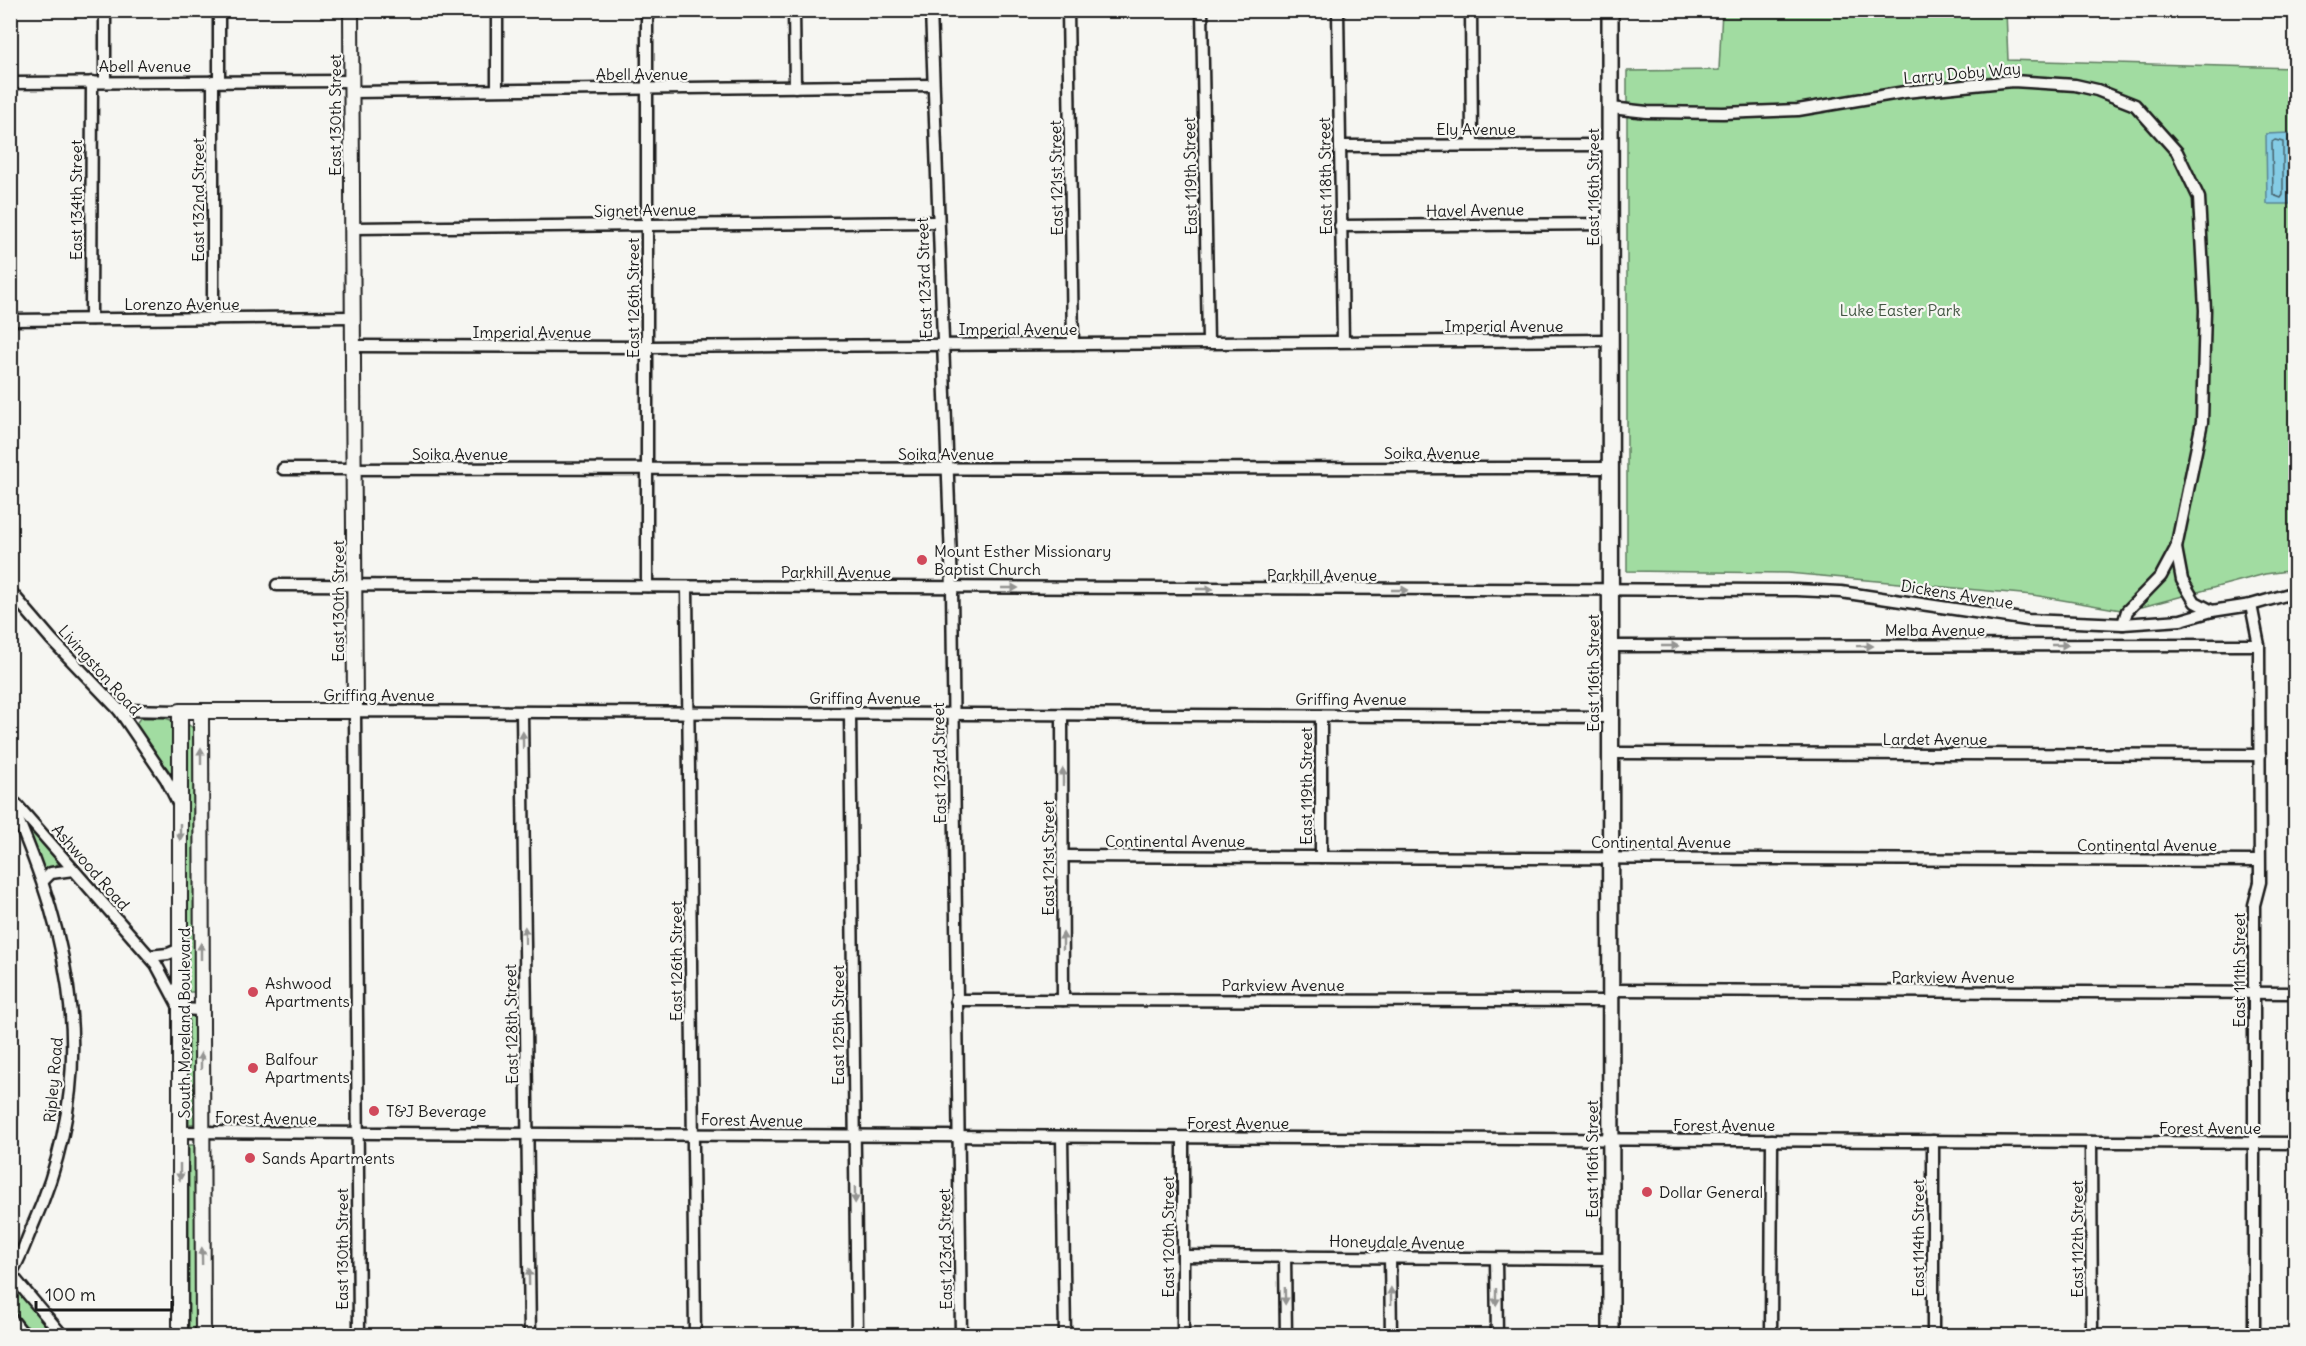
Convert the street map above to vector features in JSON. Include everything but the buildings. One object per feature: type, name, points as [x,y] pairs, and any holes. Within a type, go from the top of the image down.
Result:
[{"type":"main road","name":"East 116th Street","points":[[1610,10],[1611,1335]]},
{"type":"street","points":[[105,10],[105,82]]},
{"type":"street","name":"East 132nd Street","points":[[213,319],[219,10]]},
{"type":"street","name":"East 130th Street","points":[[351,10],[359,1335]]},
{"type":"street","points":[[497,10],[497,89]]},
{"type":"street","name":"East 126th Street","points":[[647,10],[647,586]]},
{"type":"street","points":[[794,10],[795,87]]},
{"type":"street","name":"East 123rd Street","points":[[931,10],[952,588],[961,1335]]},
{"type":"street","name":"East 121st Street","points":[[1068,10],[1073,344]]},
{"type":"street","name":"East 119th Street","points":[[1202,10],[1208,342]]},
{"type":"street","name":"East 118th Street","points":[[1338,10],[1343,341]]},
{"type":"street","points":[[1471,10],[1472,144]]},
{"type":"street","name":"Abell Avenue","points":[[10,83],[216,81],[497,89],[933,85]]},
{"type":"street","name":"Larry Doby Way","points":[[1611,108],[1647,112],[1723,114],[1798,110],[1905,92],[2013,81],[2097,90],[2135,105],[2176,153],[2199,198],[2205,310],[2202,422],[2176,548],[2161,576],[2127,611],[2123,624]]},
{"type":"street","name":"East 134th Street","points":[[91,319],[92,82]]},
{"type":"street","name":"Ely Avenue","points":[[1340,146],[1611,145]]},
{"type":"street","name":"Signet Avenue","points":[[352,228],[937,222]]},
{"type":"street","name":"Havel Avenue","points":[[1340,226],[1610,224]]},
{"type":"street","name":"Lorenzo Avenue","points":[[10,320],[353,317]]},
{"type":"street","name":"Imperial Avenue","points":[[353,346],[648,347],[1611,340]]},
{"type":"street","name":"Soika Avenue","points":[[283,469],[1610,468]]},
{"type":"street","name":"Larry Doby Way","points":[[2176,548],[2182,580],[2195,602],[2212,611]]},
{"type":"street","name":"Parkhill Avenue","points":[[277,585],[1611,591]]},
{"type":"street","name":"East 126th Street","points":[[687,587],[695,1335]]},
{"type":"street","name":"Livingston Road","points":[[10,591],[52,640],[119,710],[180,805]]},
{"type":"street","name":"Dickens Avenue","points":[[1611,591],[1841,592],[2028,620],[2123,624],[2181,620],[2212,611],[2251,605],[2295,592]]},
{"type":"street","name":"East 111th Street","points":[[2251,605],[2259,645],[2259,882],[2254,904],[2254,1335]]},
{"type":"street","name":"Melba Avenue","points":[[1611,646],[2259,645]]},
{"type":"street","name":"Griffing Avenue","points":[[119,710],[1611,717]]},
{"type":"street","name":"South Moreland Boulevard","points":[[180,711],[180,1335]]},
{"type":"street","name":"South Moreland Boulevard","points":[[201,711],[201,1133],[204,1335]]},
{"type":"street","name":"East 128th Street","points":[[522,712],[530,1335]]},
{"type":"street","name":"East 125th Street","points":[[850,715],[857,1335]]},
{"type":"street","name":"East 121st Street","points":[[1062,716],[1063,1000]]},
{"type":"street","name":"East 119th Street","points":[[1321,716],[1321,857]]},
{"type":"street","name":"Lardet Avenue","points":[[1611,753],[2259,755]]},
{"type":"street","name":"Ashwood Road","points":[[10,799],[149,956],[169,985],[180,1009]]},
{"type":"street","name":"Ripley Road","points":[[10,799],[44,881],[62,945],[69,984],[72,1023],[69,1103],[60,1150],[43,1203],[11,1274]]},
{"type":"street","name":"Continental Avenue","points":[[1063,856],[2259,861]]},
{"type":"street","points":[[44,881],[51,873],[73,870]]},
{"type":"street","points":[[149,956],[168,954],[180,949]]},
{"type":"street","name":"Parkview Avenue","points":[[956,1000],[2295,993]]},
{"type":"street","points":[[180,1009],[201,1010]]},
{"type":"street","name":"Forest Avenue","points":[[180,1132],[2295,1143]]},
{"type":"street","points":[[1062,1137],[1065,1335]]},
{"type":"street","name":"East 120th Street","points":[[1183,1138],[1183,1335]]},
{"type":"street","points":[[1772,1140],[1772,1335]]},
{"type":"street","name":"East 114th Street","points":[[1933,1142],[1933,1335]]},
{"type":"street","name":"East 112th Street","points":[[2091,1143],[2092,1335]]},
{"type":"street","name":"Honeydale Avenue","points":[[1183,1256],[1610,1259]]},
{"type":"street","points":[[1285,1256],[1286,1335]]},
{"type":"street","points":[[1390,1256],[1391,1335]]},
{"type":"street","points":[[1496,1259],[1497,1335]]},
{"type":"street","points":[[11,1274],[63,1335]]},
{"type":"street","points":[[10,1317],[24,1335]]},
{"type":"green space","name":"Luke Easter Park","points":[[1722,10],[2006,11],[2008,60],[2295,68],[2295,570],[2265,574],[2127,611],[2033,595],[1788,573],[1627,571],[1627,71],[1719,70]]},
{"type":"green space","points":[[140,718],[165,718],[174,721],[176,774],[173,776],[135,725]]},
{"type":"green space","points":[[189,725],[194,729],[195,992],[187,992],[185,986],[186,726]]},
{"type":"green space","points":[[28,827],[60,863],[43,871],[25,828]]},
{"type":"green space","points":[[189,1016],[194,1016],[195,1124],[189,1124]]},
{"type":"green space","points":[[189,1145],[195,1145],[195,1336],[189,1335]]},
{"type":"green space","points":[[15,1287],[58,1335],[32,1335],[11,1310],[10,1291]]},
{"type":"water","points":[[2289,133],[2290,204],[2267,204],[2266,134]]},
{"type":"place","name":"Mount Esther Missionary Baptist Church","points":[[922,560]]},
{"type":"place","name":"Ashwood Apartments","points":[[253,992]]},
{"type":"place","name":"Balfour Apartments","points":[[253,1068]]},
{"type":"place","name":"T&J Beverage","points":[[374,1111]]},
{"type":"place","name":"Sands Apartments","points":[[250,1158]]},
{"type":"place","name":"Dollar General","points":[[1647,1192]]}]
